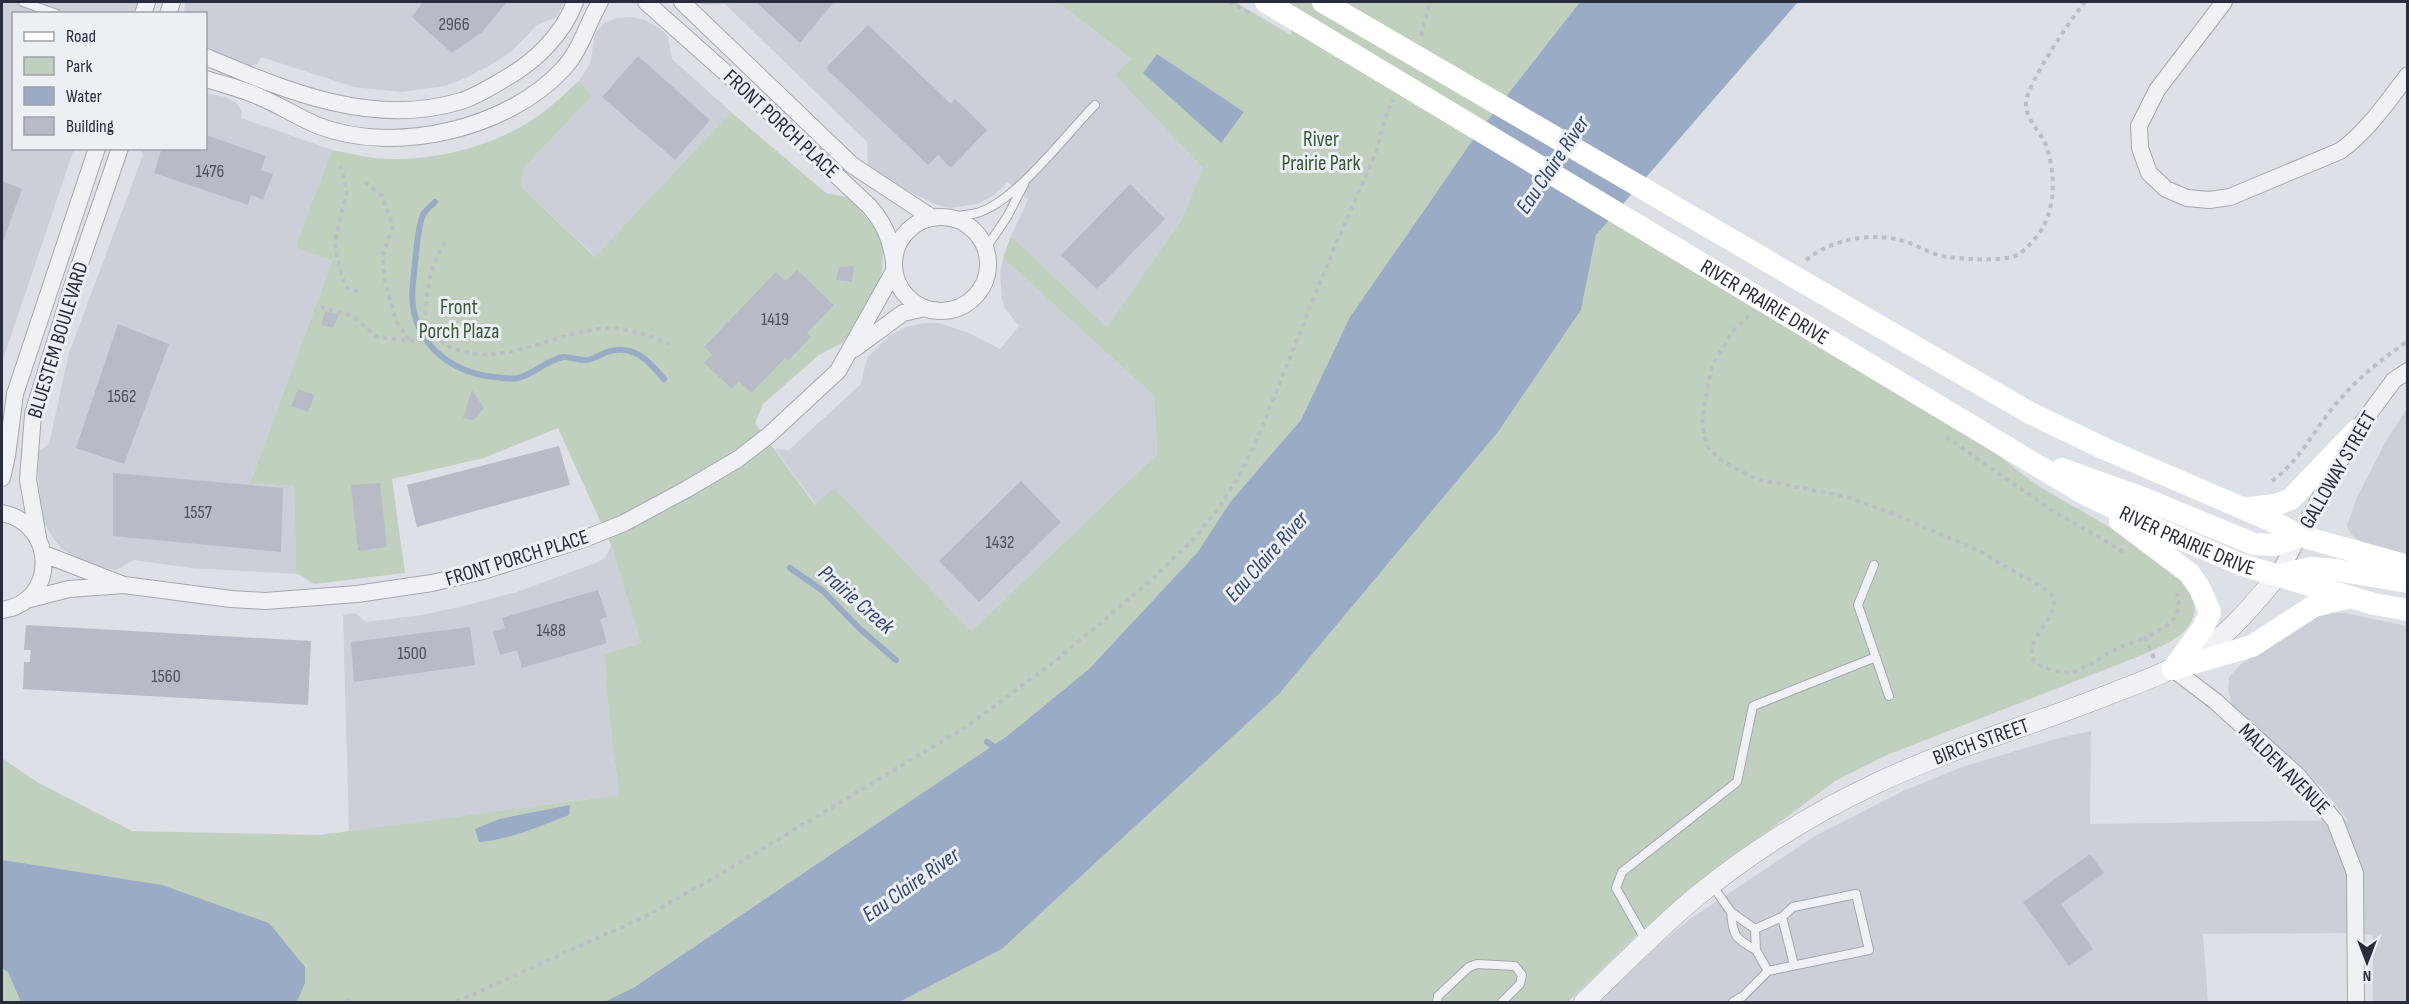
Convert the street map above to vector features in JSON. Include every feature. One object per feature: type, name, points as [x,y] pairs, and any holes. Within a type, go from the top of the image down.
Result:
[{"type":"main road","name":"RIVER PRAIRIE DRIVE","points":[[1266,2],[2082,493],[2242,565],[2278,576]]},
{"type":"main road","name":"RIVER PRAIRIE DRIVE","points":[[1323,2],[2030,413],[2105,449],[2244,508],[2300,536]]},
{"type":"main road","points":[[2244,508],[2276,505],[2291,499],[2357,430]]},
{"type":"main road","points":[[2012,450],[2140,497],[2254,544],[2275,546],[2300,536],[2408,566]]},
{"type":"main road","points":[[2082,493],[2189,573],[2199,587],[2210,612],[2203,627],[2167,671]]},
{"type":"main road","points":[[2278,576],[2311,568],[2408,582]]},
{"type":"main road","points":[[2278,576],[2351,597],[2408,610]]},
{"type":"main road","points":[[2167,671],[2253,646],[2314,606],[2351,597]]},
{"type":"street","points":[[207,57],[265,81],[328,102],[378,110],[421,109],[463,100],[513,74],[548,45],[563,26],[575,2]]},
{"type":"street","points":[[207,79],[259,96],[318,126],[339,132],[365,136],[410,136],[453,131],[480,122],[510,107],[541,88],[562,70],[575,54],[600,2]]},
{"type":"street","name":"FRONT PORCH PLACE","points":[[646,2],[764,107],[869,206],[886,228],[894,267],[905,294],[925,308]]},
{"type":"street","name":"FRONT PORCH PLACE","points":[[682,2],[852,165],[931,217]]},
{"type":"street","points":[[2224,2],[2157,90],[2139,126],[2140,148],[2149,173],[2166,189],[2187,198],[2209,200],[2230,196],[2340,151],[2355,140],[2370,124],[2408,75]]},
{"type":"street","name":"BLUESTEM BOULEVARD","points":[[2,477],[7,456],[6,418],[96,150]]},
{"type":"street","name":"BLUESTEM BOULEVARD","points":[[44,554],[38,537],[28,480],[33,414],[73,284],[119,150]]},
{"type":"street","points":[[931,217],[949,217],[972,228],[981,237],[989,262],[987,276],[973,299],[962,306],[948,310],[925,308],[903,313],[849,353],[894,267],[897,247],[904,234],[916,223],[931,217]]},
{"type":"street","name":"FRONT PORCH PLACE","points":[[26,600],[69,589],[124,585],[231,599],[265,601],[319,597],[432,583],[540,555],[624,523],[738,459],[764,439],[838,371],[849,353]]},
{"type":"street","name":"GALLOWAY STREET","points":[[2278,576],[2357,430],[2394,380],[2408,371]]},
{"type":"street","name":"BLUESTEM BOULEVARD","points":[[2,513],[12,515],[27,524],[38,537]]},
{"type":"street","points":[[3,610],[26,600],[37,587],[43,571],[44,554]]},
{"type":"street","name":"FRONT PORCH PLACE","points":[[44,554],[124,585]]},
{"type":"street","name":"BIRCH STREET","points":[[1584,1002],[1646,942],[1712,885],[1779,836],[1875,783],[1938,756],[2086,704],[2167,671],[2205,650],[2236,624],[2278,576]]},
{"type":"street","name":"MALDEN AVENUE","points":[[2167,671],[2215,701],[2298,776],[2335,821],[2355,873],[2356,1002]]},
{"type":"lane","points":[[23,2],[40,4],[54,12]]},
{"type":"lane","points":[[949,217],[978,213],[1012,191],[1027,179],[1095,105]]},
{"type":"lane","points":[[986,248],[1007,217],[1027,179]]},
{"type":"lane","points":[[1874,565],[1858,605],[1889,696]]},
{"type":"lane","points":[[1646,942],[1616,888],[1622,872],[1737,782],[1753,706],[1876,657]]},
{"type":"lane","points":[[1712,885],[1731,912],[1750,923],[1755,929],[1756,950],[1768,971]]},
{"type":"lane","points":[[1733,1002],[1743,996],[1768,971],[1869,950],[1856,894],[1793,907],[1782,917],[1755,929]]},
{"type":"lane","points":[[1731,912],[1733,933],[1742,943],[1756,950]]},
{"type":"lane","points":[[1782,917],[1794,965]]},
{"type":"lane","points":[[1437,1002],[1438,996],[1470,967],[1477,964],[1515,966],[1522,975],[1520,984],[1502,1002]]},
{"type":"path","points":[[1417,46],[1430,2]]},
{"type":"path","points":[[456,1002],[644,917],[966,728],[1096,627],[1154,578],[1193,540],[1218,509],[1239,476],[1259,435],[1376,152],[1386,116],[1395,96]]},
{"type":"path","points":[[340,165],[348,190],[335,241],[337,258],[345,286],[363,293]]},
{"type":"path","points":[[365,182],[382,196],[393,227],[382,257],[385,280],[396,321],[410,340]]},
{"type":"path","points":[[445,242],[436,256],[426,290],[425,324],[446,346],[479,356],[516,351],[600,328],[638,331],[669,344]]},
{"type":"path","points":[[320,307],[353,316],[377,337],[416,340],[432,332]]},
{"type":"path","points":[[2272,481],[2287,470],[2333,408],[2373,366],[2408,341]]},
{"type":"path","points":[[1937,430],[2050,509],[2131,557]]},
{"type":"path","points":[[2167,671],[2145,638],[2167,626],[2179,612],[2177,593],[2171,586]]},
{"type":"shaded area","points":[[2,2],[142,2],[137,12],[12,12],[12,150],[74,150],[2,362]]},
{"type":"shaded area","points":[[185,2],[564,2],[557,17],[537,25],[512,51],[494,63],[445,86],[401,92],[354,87],[261,57],[257,64],[250,67],[207,51],[207,12],[184,12]]},
{"type":"shaded area","points":[[695,2],[1057,2],[1132,60],[1116,75],[1203,168],[1182,219],[1107,327],[1011,236],[1028,200],[1008,182],[994,195],[978,204],[950,208],[934,204],[890,182],[868,166],[867,142],[725,4],[705,5]]},
{"type":"shaded area","points":[[632,17],[645,20],[668,36],[672,59],[731,112],[596,257],[521,187],[523,169],[592,96],[579,81],[590,64],[595,34],[604,23],[617,18]]},
{"type":"shaded area","points":[[207,93],[225,97],[237,103],[242,112],[241,118],[332,150],[295,247],[332,261],[250,483],[294,484],[296,574],[191,568],[134,560],[116,570],[85,563],[62,549],[45,524],[40,503],[39,451],[49,444],[69,353],[143,155],[141,150],[207,150]]},
{"type":"shaded area","points":[[1003,258],[1154,396],[1157,454],[971,631],[834,489],[816,505],[775,449],[789,450],[861,384],[867,358],[888,337],[906,327],[923,323],[938,323],[969,333],[1000,349],[1019,326],[1005,308],[1002,300],[1000,273]]},
{"type":"shaded area","points":[[2407,408],[2407,556],[2360,541],[2351,534],[2347,526],[2357,497],[2385,443]]},
{"type":"shaded area","points":[[611,545],[641,643],[605,654],[606,688],[619,795],[349,831],[343,615],[355,613],[366,622],[422,615],[517,592],[598,562],[606,557]]},
{"type":"shaded area","points":[[2345,613],[2407,626],[2407,1002],[2373,1002],[2373,935],[2346,933],[2203,934],[2208,1002],[1599,1002],[1654,949],[1690,919],[1817,835],[1903,791],[1962,767],[2059,738],[2091,731],[2090,824],[2348,820],[2321,787],[2238,716],[2231,702],[2228,688],[2229,677],[2240,665],[2317,615]]},
{"type":"green space","points":[[1057,2],[1235,2],[1291,35],[1290,2],[1580,2],[1479,131],[1400,245],[1365,312],[1301,420],[1231,501],[1197,553],[1089,669],[1007,736],[633,988],[605,1002],[2,1002],[2,758],[37,782],[132,831],[319,835],[619,795],[606,688],[605,654],[641,643],[611,545],[558,428],[484,458],[392,479],[405,573],[314,584],[296,574],[294,485],[250,483],[332,261],[295,247],[332,150],[370,157],[409,159],[445,154],[481,145],[529,122],[549,108],[579,81],[592,96],[523,169],[521,187],[595,257],[731,112],[826,193],[847,197],[879,233],[883,245],[879,285],[858,326],[842,343],[819,355],[763,404],[755,423],[815,505],[834,488],[971,631],[1157,454],[1154,396],[1003,258],[1011,236],[1107,327],[1182,219],[1203,168],[1115,75],[1131,59]]},
{"type":"green space","points":[[1611,214],[1944,418],[2039,486],[2151,554],[2187,585],[2194,599],[2191,622],[2178,637],[2137,657],[1887,755],[1835,781],[1724,864],[1642,930],[1568,1002],[899,1002],[1002,949],[1279,694],[1498,432],[1581,310],[1596,235]]},
{"type":"water","name":"Eau Claire River","points":[[1580,2],[1798,2],[1596,235],[1581,310],[1498,432],[1279,694],[1002,949],[899,1002],[604,1002],[633,988],[1007,736],[1089,669],[1197,553],[1231,501],[1301,420],[1350,317],[1479,131]]},
{"type":"water","points":[[1157,54],[1244,112],[1221,143],[1143,73]]},
{"type":"water","points":[[570,805],[569,815],[513,835],[479,842],[475,829],[499,819]]},
{"type":"water","points":[[2,860],[162,885],[269,923],[305,967],[305,983],[297,1002],[21,1002],[8,972],[2,968]]},
{"type":"building","points":[[423,2],[507,2],[482,32],[452,53],[412,17]]},
{"type":"building","points":[[756,2],[834,2],[800,43]]},
{"type":"building","points":[[868,25],[951,104],[955,99],[987,130],[951,168],[938,155],[928,165],[826,68]]},
{"type":"building","points":[[638,56],[710,120],[675,160],[602,97]]},
{"type":"building","points":[[207,135],[266,156],[261,170],[273,174],[263,200],[251,195],[248,205],[154,173],[161,150],[207,150]]},
{"type":"building","points":[[2,181],[22,189],[2,244]]},
{"type":"building","points":[[1130,184],[1165,219],[1097,289],[1061,255]]},
{"type":"building","points":[[854,266],[852,282],[836,280],[839,267]]},
{"type":"building","points":[[797,270],[834,305],[807,333],[811,337],[788,361],[785,358],[751,393],[739,381],[732,389],[704,363],[712,355],[704,347],[776,272],[785,281]]},
{"type":"building","points":[[325,311],[339,315],[333,328],[321,325]]},
{"type":"building","points":[[118,324],[169,344],[124,464],[76,448]]},
{"type":"building","points":[[298,389],[315,395],[308,412],[291,406]]},
{"type":"building","points":[[472,390],[484,408],[474,420],[463,418]]},
{"type":"building","points":[[559,446],[570,485],[417,527],[407,485]]},
{"type":"building","points":[[113,473],[283,488],[281,552],[113,536]]},
{"type":"building","points":[[1021,481],[1061,522],[979,602],[939,561]]},
{"type":"building","points":[[380,483],[387,547],[358,551],[351,485]]},
{"type":"building","points":[[598,590],[607,617],[600,619],[607,643],[522,668],[517,650],[500,655],[493,632],[505,628],[502,618]]},
{"type":"building","points":[[26,625],[311,641],[308,705],[23,689],[24,662],[30,662],[31,650],[24,650]]},
{"type":"building","points":[[470,627],[475,665],[354,682],[351,642]]},
{"type":"building","points":[[2090,854],[2104,873],[2061,904],[2093,949],[2069,966],[2023,902]]},
{"type":"waterway","name":"Prairie Creek","points":[[435,202],[425,211],[419,228],[412,301],[421,332],[441,356],[469,371],[510,379],[524,376],[563,357],[589,360],[607,352],[625,350],[640,355],[664,379]]},
{"type":"waterway","name":"Prairie Creek","points":[[790,568],[823,591],[860,629],[896,660]]},
{"type":"waterway","name":"Prairie Creek","points":[[987,742],[999,750]]},
{"type":"park label","name":"River Prairie Park","points":[[1321,151]]},
{"type":"park label","name":"Front Porch Plaza","points":[[459,319]]}]
